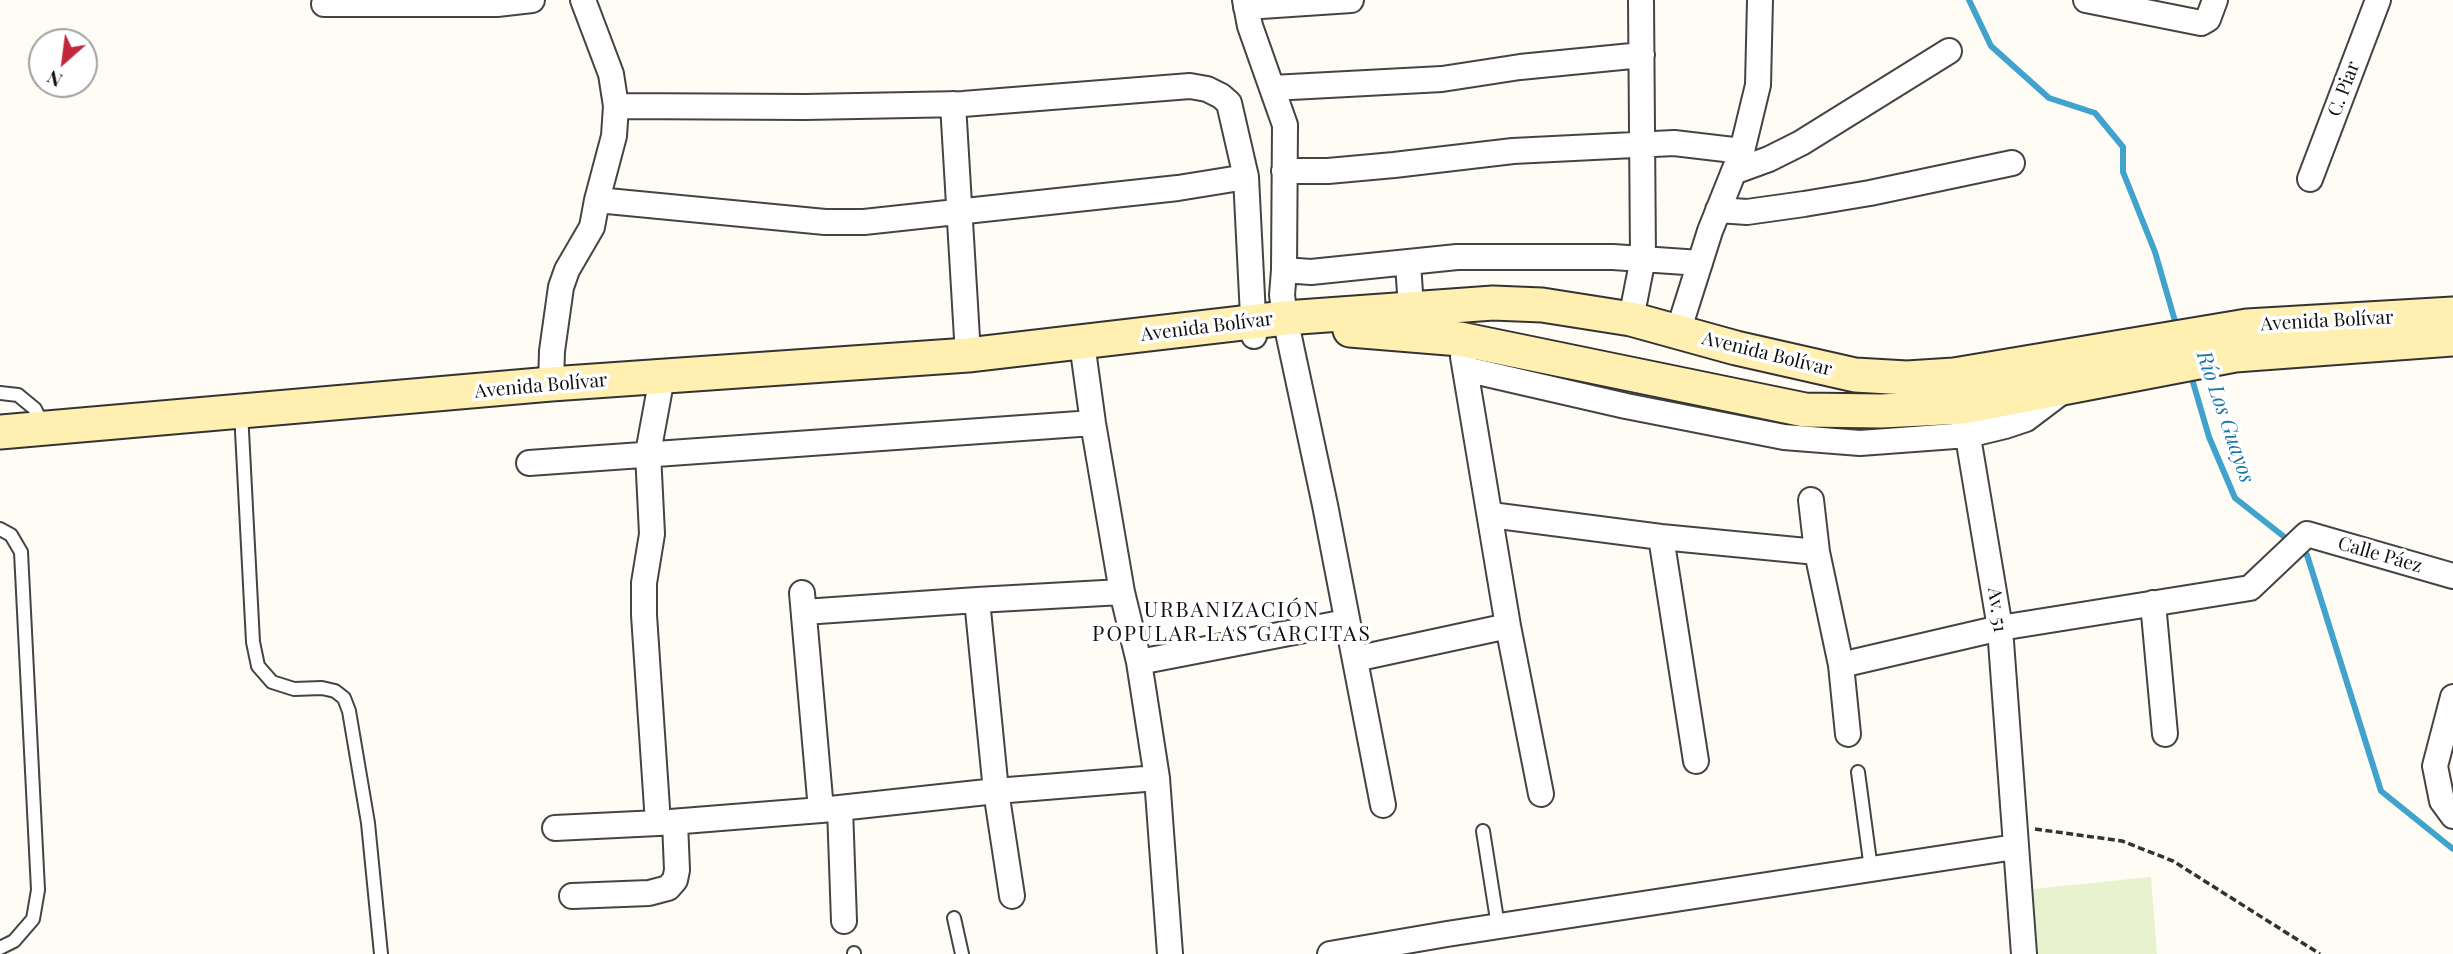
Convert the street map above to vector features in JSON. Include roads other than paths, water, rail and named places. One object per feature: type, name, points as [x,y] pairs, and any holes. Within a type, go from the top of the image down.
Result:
[{"type":"main road","name":"Avenida Bolívar","points":[[0,432],[551,384],[968,355],[1271,327],[1411,308],[1493,303],[1542,305],[1631,319],[1735,348],[1855,375],[1907,379],[2086,373]]},
{"type":"main road","name":"Avenida Bolívar","points":[[1271,327],[1360,330],[1462,354],[1630,373],[1805,410],[1881,411],[1966,421],[2086,373],[2241,340],[2453,314]]},
{"type":"main road","name":"Avenida Bolívar","points":[[2241,340],[2453,340]]},
{"type":"street","points":[[324,4],[496,4],[532,0]]},
{"type":"street","points":[[551,384],[552,351],[561,287],[567,270],[592,227],[614,136],[616,106],[611,74],[583,0]]},
{"type":"street","points":[[1271,327],[1282,295],[1284,270],[1285,125],[1250,26],[1245,4],[1351,0]]},
{"type":"street","points":[[1631,319],[1643,258],[1641,0]]},
{"type":"street","points":[[1678,332],[1718,210],[1739,161],[1758,85],[1760,0]]},
{"type":"street","points":[[2086,0],[2201,23],[2208,19],[2215,0]]},
{"type":"street","name":"C. Piar","points":[[2309,179],[2378,0]]},
{"type":"street","points":[[1283,171],[1328,171],[1513,151],[1674,143],[1739,161],[1769,159],[1801,143],[1949,51]]},
{"type":"street","points":[[1272,88],[1442,79],[1520,67],[1642,55]]},
{"type":"street","points":[[616,106],[805,107],[953,104],[1190,86],[1207,89],[1229,103],[1246,177],[1271,327],[1325,505],[1383,805]]},
{"type":"street","points":[[953,104],[968,355]]},
{"type":"street","points":[[1718,210],[1747,212],[1830,200],[2012,163]]},
{"type":"street","points":[[597,200],[824,222],[864,222],[1178,188],[1246,177]]},
{"type":"street","points":[[1284,270],[1311,272],[1457,257],[1562,256],[1643,258],[1700,263]]},
{"type":"street","points":[[1408,263],[1411,308]]},
{"type":"street","points":[[1449,306],[1462,354],[1508,626],[1541,794]]},
{"type":"street","points":[[1082,343],[1122,592],[1139,662],[1157,778],[1170,954]]},
{"type":"street","points":[[1462,354],[1626,406],[1784,437],[1860,443],[1966,421]]},
{"type":"street","points":[[1626,406],[1630,373]]},
{"type":"street","name":"Av. 51","points":[[1954,376],[1966,421],[2000,628],[2024,954]]},
{"type":"street","points":[[572,896],[649,893],[668,888],[675,880],[677,870],[667,822],[644,615],[644,583],[652,534],[648,453],[662,377]]},
{"type":"street","points":[[529,463],[1093,423]]},
{"type":"street","points":[[1811,500],[1816,552],[1841,664],[1848,734]]},
{"type":"street","points":[[1491,515],[1661,537],[1816,552]]},
{"type":"street","name":"Calle Páez","points":[[2153,603],[2250,588],[2307,534],[2453,576]]},
{"type":"street","points":[[1661,537],[1696,761]]},
{"type":"street","points":[[844,921],[803,603],[977,600],[1122,592]]},
{"type":"street","points":[[977,600],[996,791],[1013,896]]},
{"type":"street","points":[[1841,664],[2000,628],[2153,603],[2165,734]]},
{"type":"street","points":[[1139,662],[1346,622]]},
{"type":"street","points":[[1356,659],[1508,626]]},
{"type":"street","points":[[2453,697],[2435,766],[2442,801],[2453,816]]},
{"type":"street","points":[[555,828],[831,809],[996,791],[1157,778]]},
{"type":"street","points":[[1330,954],[1448,944],[1498,926],[1871,869],[2015,837]]},
{"type":"lane","points":[[0,393],[18,396],[35,409],[45,428]]},
{"type":"lane","points":[[241,412],[253,642],[258,666],[272,682],[294,689],[322,688],[335,691],[344,698],[349,711],[368,823],[381,954]]},
{"type":"lane","points":[[0,529],[11,535],[22,552],[38,890],[33,919],[14,941],[0,948]]},
{"type":"lane","points":[[1858,772],[1871,869]]},
{"type":"lane","points":[[1483,831],[1498,926]]},
{"type":"lane","points":[[954,918],[962,954]]},
{"type":"waterway","name":"Río Los Guayos","points":[[1969,0],[1991,46],[2049,98],[2095,113],[2123,147],[2123,172],[2155,252],[2177,328]]},
{"type":"waterway","name":"Río Los Guayos","points":[[2190,372],[2209,437],[2235,498],[2292,543]]},
{"type":"waterway","name":"Río Los Guayos","points":[[2300,550],[2307,555],[2381,791],[2453,849]]},
{"type":"district","name":"URBANIZACIÓN POPULAR LAS GARCITAS","points":[[1232,622]]}]
